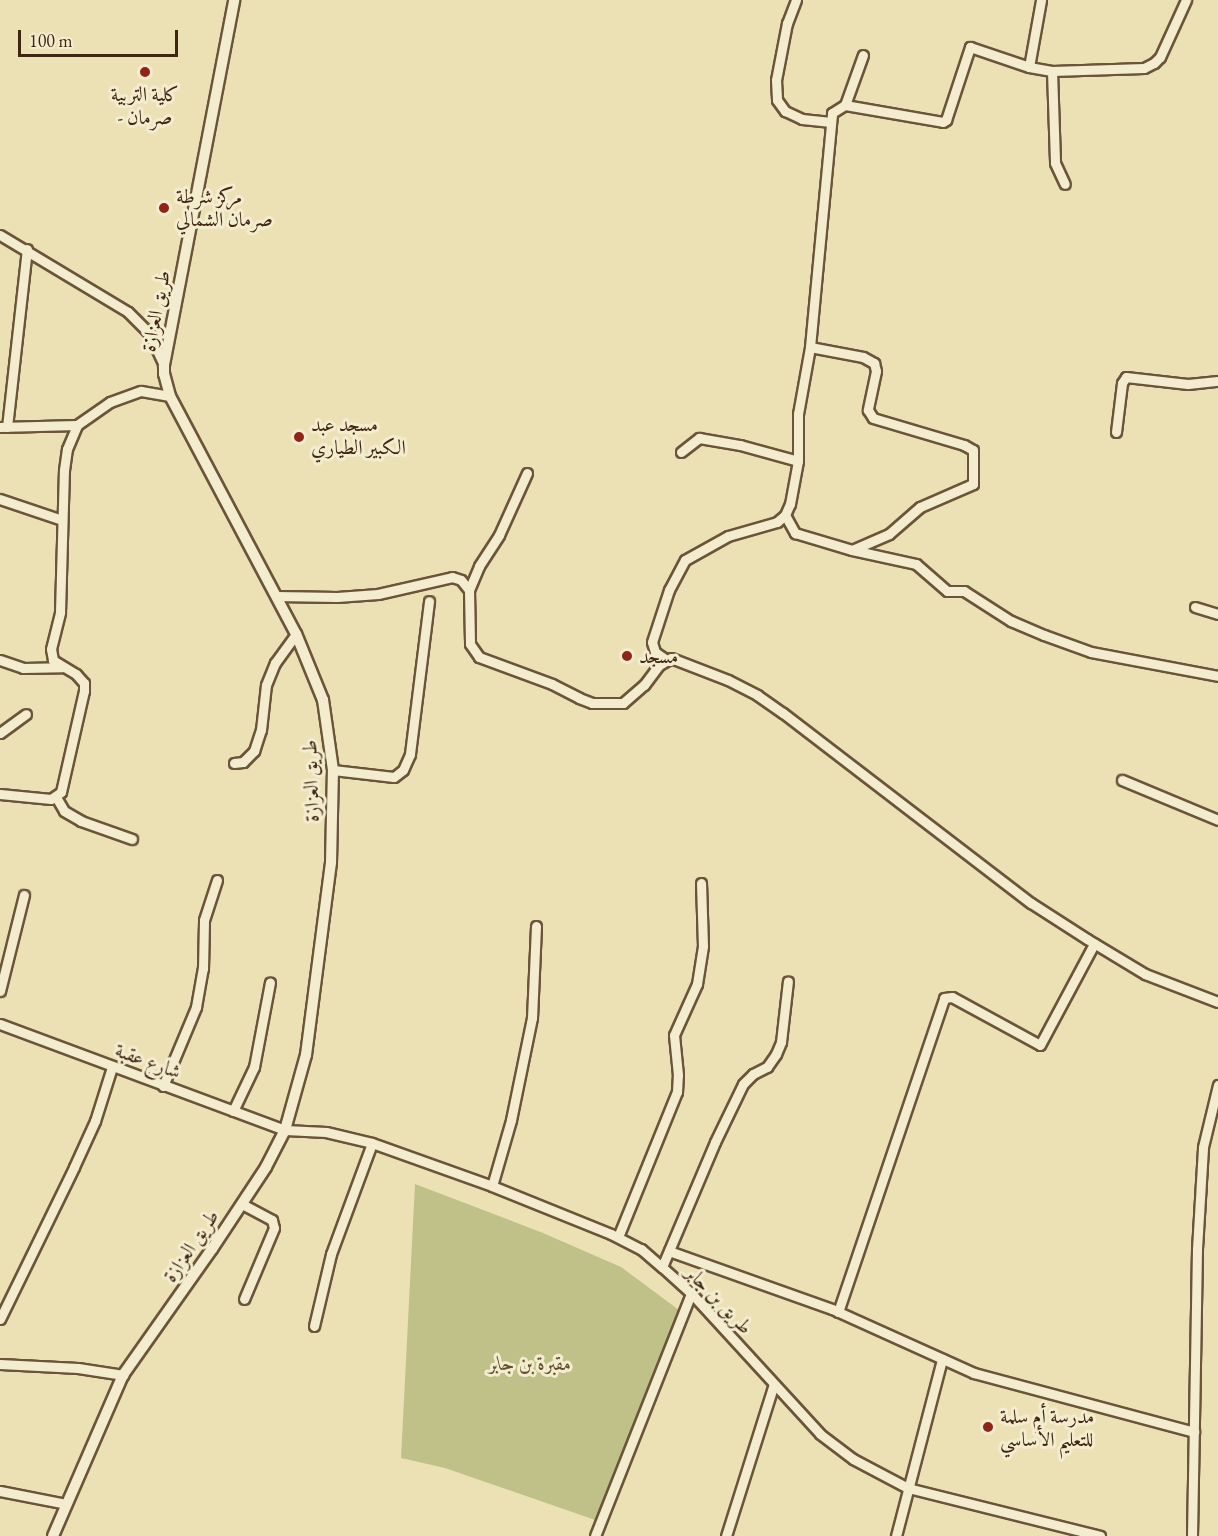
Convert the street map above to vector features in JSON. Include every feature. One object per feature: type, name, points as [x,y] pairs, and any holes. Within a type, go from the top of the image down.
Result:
[{"type":"street","name":"طريق العزازة","points":[[53,1536],[123,1375],[242,1204],[285,1130],[306,1055],[331,863],[333,770],[323,700],[296,634],[170,396],[164,365],[234,0]]},
{"type":"street","points":[[796,0],[787,22],[776,80],[777,100],[784,111],[802,119],[831,122]]},
{"type":"street","points":[[1029,67],[1041,0]]},
{"type":"street","points":[[845,105],[943,122],[946,120],[970,47],[1029,67],[1052,71],[1144,68],[1154,63],[1166,48],[1186,0]]},
{"type":"street","points":[[664,659],[655,652],[652,642],[669,590],[685,560],[728,536],[777,522],[785,515],[795,484],[798,461],[798,414],[810,346],[832,113],[845,105],[863,55]]},
{"type":"street","points":[[1052,71],[1055,163],[1065,184]]},
{"type":"street","points":[[0,235],[27,249],[134,317],[149,333],[164,365]]},
{"type":"street","points":[[27,249],[4,427],[77,425]]},
{"type":"street","points":[[810,346],[863,357],[874,363],[876,371],[868,407],[873,418],[964,445],[973,450],[973,484],[920,507],[889,534],[852,550]]},
{"type":"street","points":[[1116,432],[1122,383],[1126,377],[1188,384],[1218,381]]},
{"type":"street","points":[[57,797],[63,786],[84,691],[84,682],[76,674],[53,660],[51,650],[60,612],[62,520],[67,449],[77,425],[110,402],[141,391],[170,396]]},
{"type":"street","points":[[681,452],[699,438],[740,445],[798,461]]},
{"type":"street","points":[[527,473],[499,535],[479,566],[469,590],[470,644],[479,657],[552,684],[592,703],[623,703],[644,685],[664,659],[671,658],[728,680],[757,695],[875,781],[1031,903],[1145,974],[1218,1002]]},
{"type":"street","points":[[0,499],[62,520]]},
{"type":"street","points":[[785,515],[795,533],[852,550],[916,564],[947,591],[964,591],[1011,621],[1091,652],[1218,676]]},
{"type":"street","points":[[276,596],[336,597],[378,594],[442,577],[461,580],[469,590]]},
{"type":"street","points":[[333,770],[394,777],[403,770],[410,754],[429,601]]},
{"type":"street","points":[[1195,607],[1218,614]]},
{"type":"street","points":[[234,763],[243,762],[254,751],[261,730],[266,685],[275,663],[296,634]]},
{"type":"street","points":[[0,660],[23,668],[62,667]]},
{"type":"street","points":[[0,733],[26,714]]},
{"type":"street","points":[[1122,780],[1218,820]]},
{"type":"street","points":[[0,794],[57,797]]},
{"type":"street","points":[[57,797],[64,811],[81,821],[132,839]]},
{"type":"street","points":[[163,1086],[196,1007],[203,969],[204,920],[217,880]]},
{"type":"street","points":[[618,1237],[677,1092],[678,1075],[674,1035],[697,984],[703,946],[701,883]]},
{"type":"street","points":[[0,991],[24,895]]},
{"type":"street","points":[[492,1186],[511,1120],[532,1018],[536,927]]},
{"type":"street","points":[[838,1312],[942,1001],[948,996],[952,997],[1040,1045],[1094,944]]},
{"type":"street","points":[[662,1267],[715,1142],[743,1084],[753,1074],[767,1067],[776,1054],[781,1042],[788,981]]},
{"type":"street","points":[[233,1111],[254,1067],[270,982]]},
{"type":"street","name":"شارع عقبة","points":[[0,1024],[285,1130]]},
{"type":"street","points":[[0,1319],[75,1167],[95,1121],[112,1067]]},
{"type":"street","points":[[1192,1536],[1197,1249],[1203,1147],[1218,1085]]},
{"type":"street","name":"طريق بن جابر","points":[[285,1130],[326,1132],[372,1143],[492,1186],[618,1237],[641,1249],[691,1293],[774,1384],[835,1446],[867,1467],[908,1488],[1100,1536]]},
{"type":"street","points":[[314,1326],[331,1254],[372,1143]]},
{"type":"street","points":[[242,1204],[272,1220],[274,1228],[244,1299]]},
{"type":"street","points":[[669,1251],[838,1312],[942,1359],[1008,1383],[1194,1432]]},
{"type":"street","points":[[595,1536],[691,1293]]},
{"type":"street","points":[[896,1536],[942,1359]]},
{"type":"street","points":[[0,1364],[78,1368],[123,1375]]},
{"type":"street","points":[[726,1536],[774,1384]]},
{"type":"street","points":[[0,1491],[66,1504]]},
{"type":"green space","name":"مقبرة بن جابر","points":[[415,1184],[543,1233],[621,1267],[683,1313],[601,1522],[445,1468],[401,1458]]},
{"type":"place","name":"كلية التربية - صرمان","points":[[145,72]]},
{"type":"place","name":"مركز شرطة صرمان الشمالي","points":[[164,208]]},
{"type":"place","name":"مسجد عبد الكبير الطياري","points":[[299,437]]},
{"type":"place","name":"مسجد","points":[[627,656]]},
{"type":"place","name":"مدرسة أم سلمة للتعليم الأساسي","points":[[988,1427]]}]
